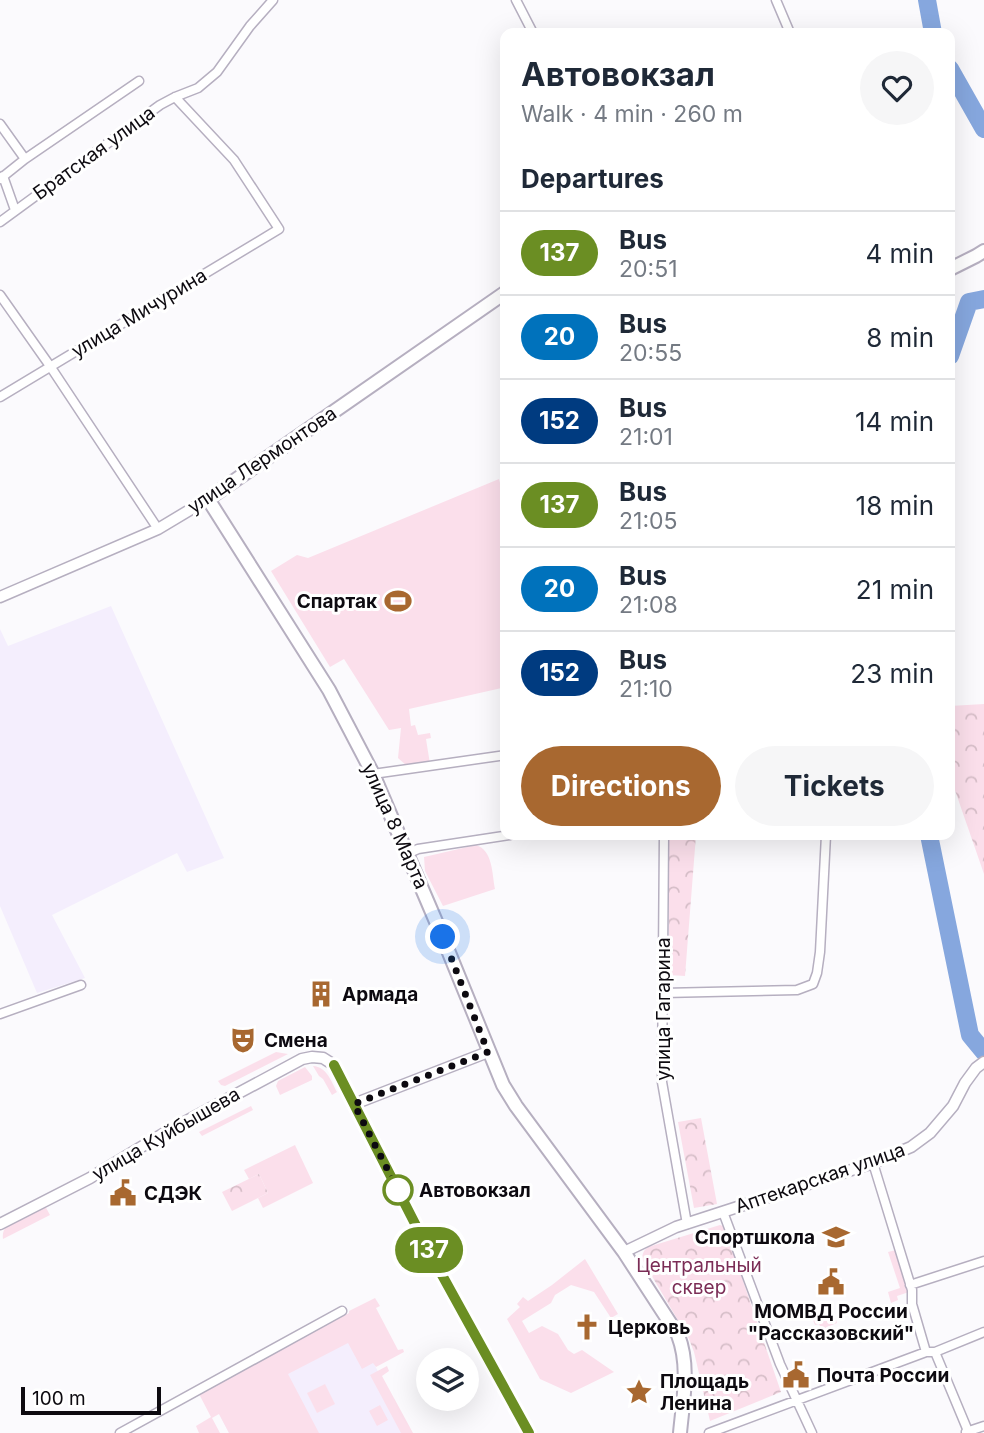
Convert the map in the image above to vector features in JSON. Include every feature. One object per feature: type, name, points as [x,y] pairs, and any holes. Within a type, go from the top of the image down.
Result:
[{"type":"main road","points":[[955,266],[984,251]]},
{"type":"main road","name":"улица Лермонтова","points":[[208,499],[500,296]]},
{"type":"main road","name":"улица 8 Марта","points":[[208,499],[323,681],[373,774],[503,1085],[624,1252],[678,1335],[685,1364],[680,1433]]},
{"type":"street","name":"Братская улица","points":[[0,222],[160,105],[198,88],[217,72],[250,26],[273,0]]},
{"type":"street","points":[[516,0],[530,28]]},
{"type":"street","points":[[776,0],[788,28]]},
{"type":"street","name":"Братская улица","points":[[15,210],[1,178],[139,81]]},
{"type":"street","name":"улица Мичурина","points":[[0,397],[279,229],[234,160],[175,97]]},
{"type":"street","points":[[0,124],[25,159]]},
{"type":"street","points":[[0,295],[158,529]]},
{"type":"street","name":"улица Лермонтова","points":[[0,597],[158,529],[208,499]]},
{"type":"street","points":[[373,774],[500,756]]},
{"type":"street","points":[[407,853],[500,837]]},
{"type":"street","name":"улица Гагарина","points":[[664,840],[662,1082],[687,1224]]},
{"type":"street","points":[[663,993],[797,990],[813,984],[820,952],[826,840]]},
{"type":"street","points":[[0,1014],[81,985]]},
{"type":"street","points":[[488,1052],[354,1104],[431,1255],[529,1433]]},
{"type":"street","name":"улица Куйбышева","points":[[0,1224],[90,1178],[166,1132],[302,1059],[318,1057],[334,1065],[354,1104]]},
{"type":"street","name":"Аптекарская улица","points":[[624,1252],[687,1224],[873,1163],[911,1147],[930,1133],[953,1106],[965,1083],[980,1065]]},
{"type":"street","points":[[873,1163],[910,1285],[912,1304],[930,1352],[966,1432],[984,1426]]},
{"type":"street","points":[[723,1212],[776,1354],[812,1433]]},
{"type":"street","points":[[910,1285],[984,1261]]},
{"type":"street","points":[[120,1433],[342,1311]]},
{"type":"street","points":[[709,1433],[795,1399],[984,1332]]},
{"type":"shaded area","points":[[111,606],[224,858],[187,872],[177,853],[52,915],[85,978],[37,993],[0,906],[0,629],[8,646]]},
{"type":"shaded area","points":[[350,1319],[411,1433],[229,1433],[209,1395]]},
{"type":"green space","name":"Спартак","points":[[499,479],[500,688],[409,709],[411,726],[415,725],[418,735],[430,733],[431,738],[426,739],[430,764],[407,766],[398,758],[401,728],[389,730],[344,659],[330,667],[271,571],[297,555],[308,558]]},
{"type":"green space","points":[[984,704],[984,874],[955,790],[955,706]]},
{"type":"green space","points":[[669,840],[696,840],[685,976],[669,975]]},
{"type":"green space","points":[[476,845],[489,857],[495,889],[443,906],[425,871],[424,857]]},
{"type":"green space","points":[[276,1052],[288,1054],[225,1086],[218,1081]]},
{"type":"green space","points":[[313,1066],[325,1072],[337,1092],[332,1095]]},
{"type":"green space","points":[[305,1067],[312,1080],[280,1095],[276,1086],[278,1081]]},
{"type":"green space","points":[[251,1106],[253,1110],[202,1136],[199,1132]]},
{"type":"green space","points":[[701,1118],[717,1204],[694,1208],[678,1122]]},
{"type":"green space","points":[[295,1145],[313,1183],[263,1208],[258,1198],[268,1193],[259,1174],[249,1179],[244,1170]]},
{"type":"green space","points":[[259,1174],[268,1193],[232,1211],[222,1192]]},
{"type":"green space","points":[[44,1204],[50,1215],[3,1239],[3,1232],[11,1221]]},
{"type":"green space","name":"Центральный сквер","points":[[720,1225],[727,1234],[781,1392],[710,1421],[689,1339],[642,1257],[648,1247]]},
{"type":"green space","points":[[896,1250],[909,1292],[897,1296],[898,1300],[891,1303],[888,1292],[900,1288],[888,1252]]},
{"type":"green space","points":[[585,1259],[618,1314],[611,1318],[594,1292],[571,1285],[555,1295],[551,1303],[522,1321],[529,1333],[542,1326],[558,1334],[568,1350],[574,1354],[582,1350],[614,1372],[571,1393],[540,1379],[507,1319],[520,1307],[517,1304],[523,1297],[528,1301]]},
{"type":"green space","points":[[375,1298],[380,1306],[376,1308],[398,1350],[403,1349],[404,1352],[376,1367],[373,1363],[362,1369],[348,1343],[288,1374],[319,1433],[229,1433],[219,1414],[212,1418],[220,1433],[199,1433],[196,1426],[211,1417],[199,1394]]},
{"type":"green space","points":[[830,1303],[837,1323],[827,1327],[830,1336],[825,1337],[819,1324],[815,1325],[809,1311]]},
{"type":"green space","points":[[387,1366],[389,1371],[382,1376],[413,1433],[401,1433],[370,1375]]},
{"type":"green space","points":[[325,1384],[335,1404],[317,1413],[307,1393]]},
{"type":"green space","points":[[380,1405],[388,1420],[377,1426],[369,1411]]},
{"type":"waterway","points":[[927,0],[932,28]]},
{"type":"waterway","points":[[955,78],[984,129]]},
{"type":"waterway","points":[[955,342],[969,302],[984,299]]},
{"type":"waterway","points":[[930,840],[970,1035],[984,1052]]},
{"type":"bus line","name":"137","points":[[334,1065],[431,1255],[529,1433]]},
{"type":"place","name":"Спартак","points":[[398,601]]},
{"type":"place","name":"Армада","points":[[321,994]]},
{"type":"place","name":"Смена","points":[[243,1040]]},
{"type":"place","name":"Автовокзал","points":[[398,1190]]},
{"type":"place","name":"СДЭК","points":[[123,1193]]},
{"type":"place","name":"Спортшкола","points":[[836,1237]]},
{"type":"place","name":"МОМВД России \"Рассказовский\"","points":[[831,1282]]},
{"type":"place","name":"Церковь","points":[[587,1327]]},
{"type":"place","name":"Почта России","points":[[796,1375]]},
{"type":"place","name":"Площадь Ленина","points":[[639,1392]]},
{"type":"route","points":[[398,1190],[354,1104],[488,1052],[443,937]]}]
